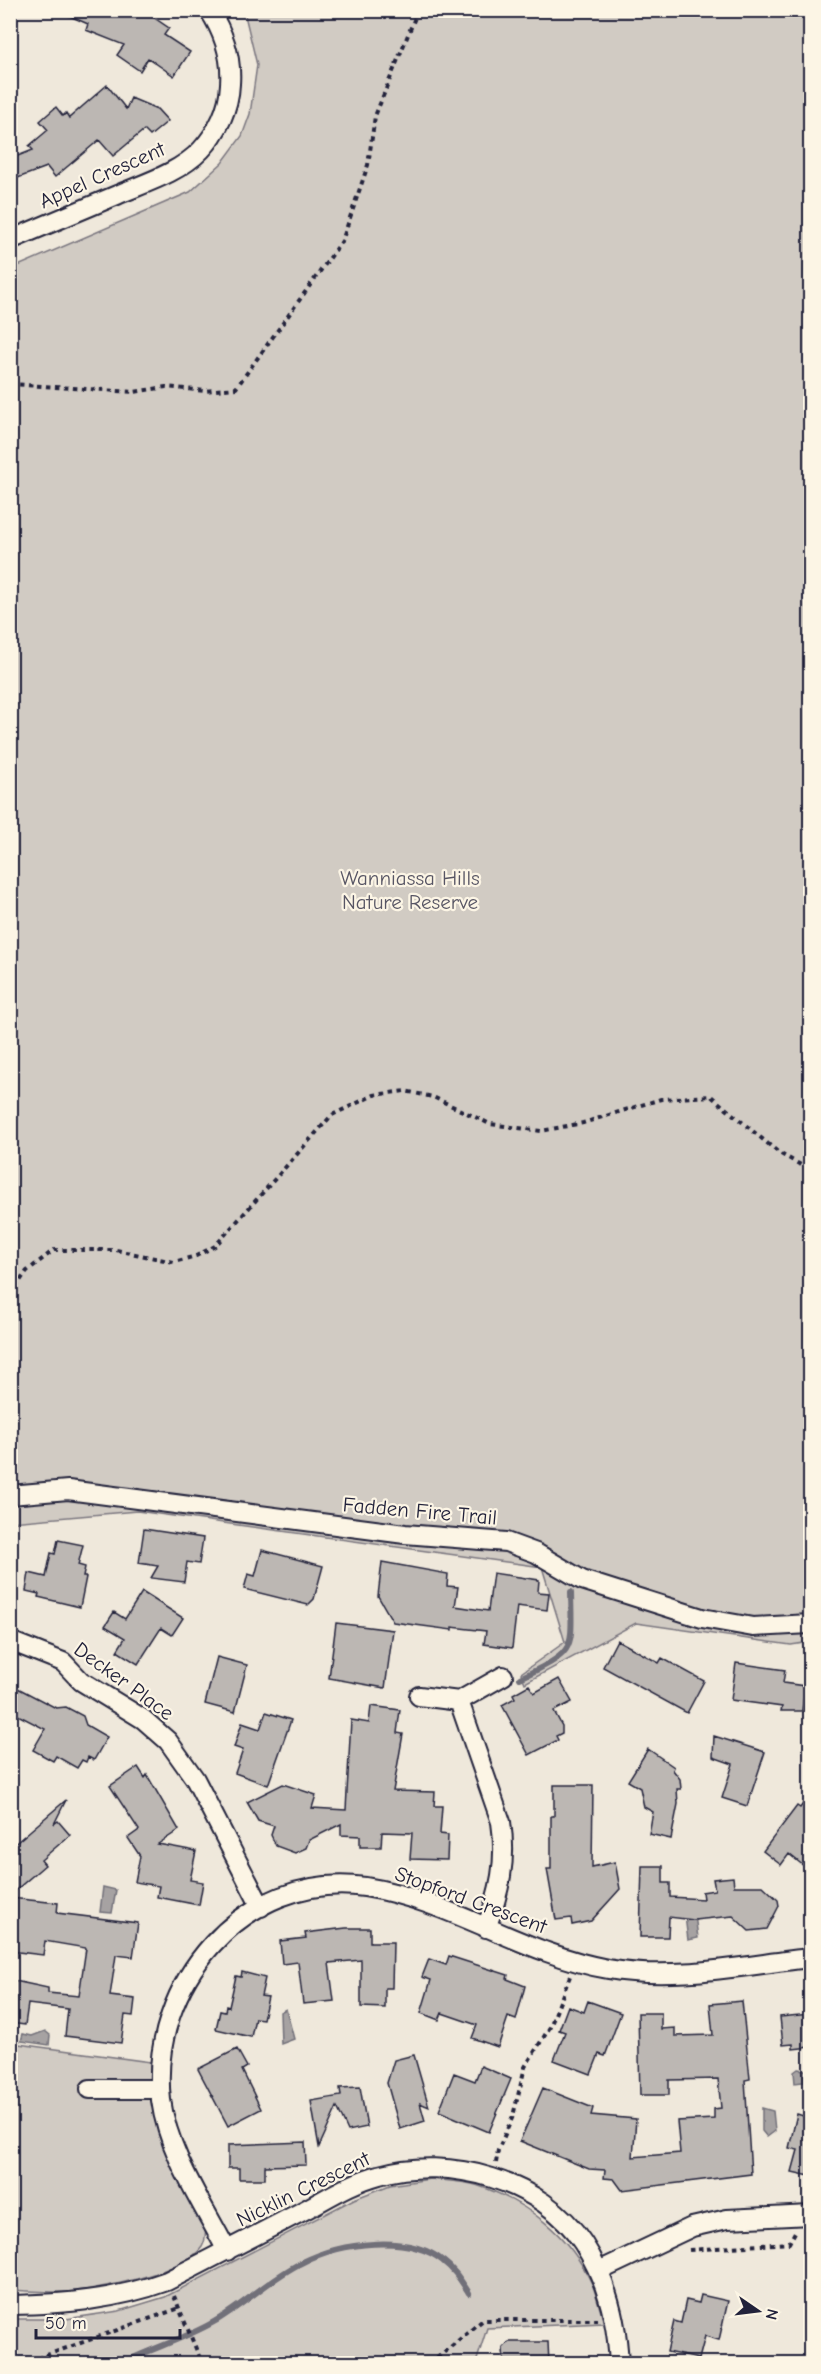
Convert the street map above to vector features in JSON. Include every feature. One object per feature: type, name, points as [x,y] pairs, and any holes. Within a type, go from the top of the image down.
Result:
[{"type":"street","name":"Appel Crescent","points":[[10,240],[176,170],[201,150],[219,126],[226,108],[231,68],[229,53],[218,24],[209,10]]},
{"type":"street","name":"Fadden Fire Trail","points":[[10,1495],[68,1490],[405,1534],[506,1542],[536,1553],[582,1580],[702,1618],[753,1627],[810,1624]]},
{"type":"street","name":"Decker Place","points":[[10,1641],[63,1662],[81,1681],[143,1719],[168,1741],[195,1779],[261,1907]]},
{"type":"street","points":[[419,1696],[459,1701],[503,1676]]},
{"type":"street","points":[[459,1701],[501,1821],[504,1839],[503,1873],[486,1928]]},
{"type":"street","name":"Stopford Crescent","points":[[227,2251],[172,2141],[160,2089],[159,2064],[165,2027],[178,1991],[199,1959],[213,1944],[227,1930],[261,1907],[292,1894],[326,1887],[362,1887],[398,1893],[571,1959],[607,1969],[647,1973],[810,1958]]},
{"type":"street","points":[[90,2090],[160,2089]]},
{"type":"street","name":"Nicklin Crescent","points":[[10,2304],[103,2300],[167,2281],[346,2189],[378,2175],[415,2168],[444,2169],[491,2178],[526,2193],[557,2214],[582,2241],[599,2271],[617,2330],[618,2364]]},
{"type":"street","points":[[599,2271],[692,2227],[727,2219],[807,2221]]},
{"type":"path","points":[[10,384],[134,392],[166,387],[205,391],[236,388],[342,241],[368,165],[375,116],[418,10]]},
{"type":"path","points":[[10,1295],[27,1271],[54,1250],[116,1250],[174,1262],[196,1256],[215,1246],[332,1115],[374,1095],[405,1091],[433,1097],[490,1124],[541,1131],[583,1123],[661,1099],[711,1096],[779,1153],[810,1170]]},
{"type":"path","points":[[491,2178],[498,2150],[513,2116],[525,2067],[550,2027],[572,1973],[580,1974]]},
{"type":"path","points":[[682,2251],[789,2242],[795,2230],[807,2221]]},
{"type":"path","points":[[30,2364],[41,2356],[180,2308],[199,2356],[192,2364]]},
{"type":"path","points":[[430,2364],[483,2320],[598,2320]]},
{"type":"green space","name":"Wanniassa Hills Nature Reserve","points":[[244,11],[810,11],[810,1642],[791,1645],[636,1623],[525,1683],[521,1673],[565,1642],[542,1567],[137,1511],[11,1522],[11,269],[190,192],[222,163],[242,136],[250,114],[257,65]]},
{"type":"green space","points":[[11,2043],[150,2062],[152,2093],[205,2224],[202,2247],[192,2256],[177,2265],[137,2279],[94,2288],[62,2292],[11,2290]]},
{"type":"green space","points":[[430,2179],[476,2185],[512,2200],[544,2222],[559,2235],[583,2266],[594,2289],[604,2323],[487,2328],[476,2363],[11,2363],[11,2319],[66,2319],[119,2311],[165,2297],[354,2199],[390,2185]]},
{"type":"shaded area","points":[[103,1887],[116,1890],[112,1913],[100,1912]]},
{"type":"shaded area","points":[[695,1915],[698,1938],[688,1940],[685,1916]]},
{"type":"shaded area","points":[[286,2009],[294,2039],[281,2044],[280,2012]]},
{"type":"shaded area","points":[[45,2031],[50,2035],[49,2045],[21,2041],[23,2034],[32,2036]]},
{"type":"shaded area","points":[[798,2069],[810,2071],[810,2081],[795,2083],[794,2072]]},
{"type":"shaded area","points":[[762,2108],[773,2111],[775,2131],[767,2137],[762,2131]]},
{"type":"building","points":[[56,10],[136,10],[145,16],[147,13],[169,28],[164,35],[190,52],[174,76],[148,58],[140,71],[117,55],[124,45],[86,30],[88,24]]},
{"type":"building","points":[[107,85],[126,109],[131,98],[157,109],[168,121],[150,136],[144,130],[113,156],[99,140],[55,177],[47,167],[10,181],[10,159],[33,150],[29,146],[48,130],[40,121],[56,107],[63,116],[66,113],[69,118]]},
{"type":"building","points":[[144,1529],[203,1538],[199,1564],[187,1562],[184,1582],[151,1578],[158,1566],[139,1563]]},
{"type":"building","points":[[58,1540],[83,1545],[78,1565],[85,1567],[83,1577],[86,1577],[80,1607],[38,1597],[39,1594],[26,1591],[29,1573],[46,1577],[51,1553],[55,1554]]},
{"type":"building","points":[[262,1550],[323,1566],[314,1599],[308,1605],[244,1589],[248,1574],[255,1576]]},
{"type":"building","points":[[382,1562],[448,1574],[447,1586],[458,1587],[455,1606],[488,1611],[493,1573],[539,1580],[538,1592],[549,1593],[547,1610],[517,1606],[512,1648],[484,1644],[486,1631],[452,1627],[452,1630],[393,1622],[378,1596]]},
{"type":"building","points":[[142,1592],[183,1618],[172,1635],[161,1628],[138,1664],[117,1651],[125,1638],[105,1626],[114,1612],[125,1619]]},
{"type":"building","points":[[336,1623],[393,1630],[385,1688],[329,1678]]},
{"type":"building","points":[[617,1640],[659,1663],[662,1658],[704,1681],[687,1713],[603,1667]]},
{"type":"building","points":[[217,1657],[247,1665],[235,1712],[205,1704]]},
{"type":"building","points":[[736,1663],[785,1670],[783,1683],[805,1686],[802,1711],[781,1711],[782,1707],[731,1700]]},
{"type":"building","points":[[559,1679],[572,1702],[554,1711],[562,1726],[562,1733],[556,1736],[558,1740],[529,1755],[502,1705],[515,1698],[513,1694],[529,1685],[534,1693]]},
{"type":"building","points":[[10,1684],[56,1708],[66,1707],[83,1716],[86,1725],[107,1737],[94,1760],[88,1757],[86,1762],[82,1760],[77,1768],[56,1756],[53,1761],[33,1750],[45,1729],[10,1711]]},
{"type":"building","points":[[371,1706],[400,1710],[397,1733],[403,1734],[393,1791],[435,1792],[434,1806],[442,1806],[440,1834],[448,1835],[447,1860],[410,1859],[412,1833],[382,1832],[381,1847],[360,1847],[360,1836],[341,1835],[341,1824],[309,1840],[306,1848],[295,1853],[276,1846],[271,1835],[274,1826],[258,1821],[247,1802],[283,1784],[316,1795],[312,1808],[346,1810],[351,1720],[369,1723]]},
{"type":"building","points":[[266,1712],[291,1720],[268,1785],[235,1773],[243,1750],[234,1747],[242,1723],[260,1729]]},
{"type":"building","points":[[714,1736],[765,1752],[747,1806],[722,1798],[733,1764],[713,1757]]},
{"type":"building","points":[[648,1749],[674,1767],[673,1770],[680,1779],[681,1789],[677,1789],[678,1804],[671,1839],[649,1834],[653,1812],[644,1807],[640,1788],[628,1781]]},
{"type":"building","points":[[138,1767],[145,1778],[147,1775],[179,1830],[158,1844],[196,1851],[190,1880],[203,1882],[199,1905],[157,1897],[159,1886],[135,1882],[140,1856],[128,1838],[139,1830],[110,1786]]},
{"type":"building","points":[[554,1785],[593,1785],[592,1867],[615,1862],[620,1889],[591,1921],[572,1925],[571,1918],[556,1920],[547,1869],[551,1869],[551,1816],[554,1816]]},
{"type":"building","points":[[810,1794],[810,1871],[789,1854],[781,1865],[763,1851],[797,1806],[800,1808]]},
{"type":"building","points":[[66,1800],[54,1824],[58,1821],[70,1835],[41,1860],[45,1865],[10,1895],[10,1848]]},
{"type":"building","points":[[642,1866],[663,1866],[663,1883],[670,1883],[670,1897],[703,1899],[702,1892],[715,1890],[713,1879],[733,1877],[734,1886],[763,1886],[778,1900],[779,1906],[767,1929],[749,1931],[733,1916],[694,1920],[669,1917],[668,1937],[640,1937]]},
{"type":"building","points":[[10,1898],[58,1903],[57,1913],[138,1923],[133,1957],[116,1955],[110,1996],[135,1999],[133,2016],[125,2015],[121,2043],[65,2036],[68,2009],[28,2004],[25,2025],[10,2023],[10,1980],[48,1988],[48,1993],[79,1996],[86,1948],[45,1941],[43,1955],[10,1951]]},
{"type":"building","points":[[346,1928],[370,1928],[370,1942],[393,1942],[392,1988],[385,1988],[385,2008],[361,2007],[361,1960],[329,1963],[334,2001],[303,2004],[298,1962],[282,1964],[280,1941],[306,1938],[305,1933]]},
{"type":"building","points":[[449,1956],[508,1975],[507,1979],[525,1986],[516,2020],[508,2017],[498,2047],[472,2038],[477,2025],[442,2013],[439,2020],[421,2013],[431,1980],[422,1977],[429,1959],[446,1965]]},
{"type":"building","points":[[242,1972],[265,1978],[261,1996],[268,1997],[263,2019],[255,2018],[251,2037],[216,2029],[220,2011],[225,2012],[226,2006],[229,2007],[236,1976],[241,1977]]},
{"type":"building","points":[[588,2001],[621,2013],[605,2056],[599,2054],[591,2074],[554,2060],[565,2032],[559,2030],[568,2006],[584,2012]]},
{"type":"building","points":[[742,2001],[750,2079],[745,2080],[751,2174],[622,2190],[614,2179],[604,2178],[605,2170],[589,2169],[520,2141],[543,2088],[593,2108],[591,2115],[636,2119],[633,2157],[680,2153],[677,2121],[714,2119],[714,2109],[721,2108],[718,2079],[669,2080],[669,2095],[640,2095],[638,2013],[661,2013],[661,2029],[675,2028],[675,2036],[713,2035],[710,2004]]},
{"type":"building","points":[[810,2014],[810,2047],[793,2049],[793,2044],[783,2045],[780,2017]]},
{"type":"building","points":[[237,2049],[247,2067],[242,2070],[261,2109],[228,2126],[198,2069]]},
{"type":"building","points":[[414,2055],[429,2107],[420,2103],[425,2121],[400,2129],[387,2083],[394,2060]]},
{"type":"building","points":[[481,2066],[511,2079],[489,2132],[439,2111],[454,2073],[475,2081]]},
{"type":"building","points":[[360,2087],[367,2127],[348,2131],[337,2107],[319,2147],[311,2101],[341,2096],[340,2088]]},
{"type":"building","points":[[797,2114],[810,2118],[810,2176],[792,2172],[798,2150],[789,2148]]},
{"type":"building","points":[[305,2142],[306,2165],[265,2166],[265,2179],[239,2179],[239,2168],[228,2168],[228,2145]]},
{"type":"building","points":[[701,2295],[728,2301],[719,2340],[705,2336],[699,2359],[667,2352],[674,2321],[681,2323],[686,2300],[699,2303]]},
{"type":"building","points":[[509,2342],[548,2342],[549,2364],[504,2364],[503,2348]]},
{"type":"waterway","points":[[520,1678],[552,1661],[567,1647],[571,1627],[571,1592]]},
{"type":"waterway","points":[[120,2364],[212,2323],[291,2268],[318,2255],[354,2246],[393,2244],[428,2252],[451,2268],[469,2293]]}]
